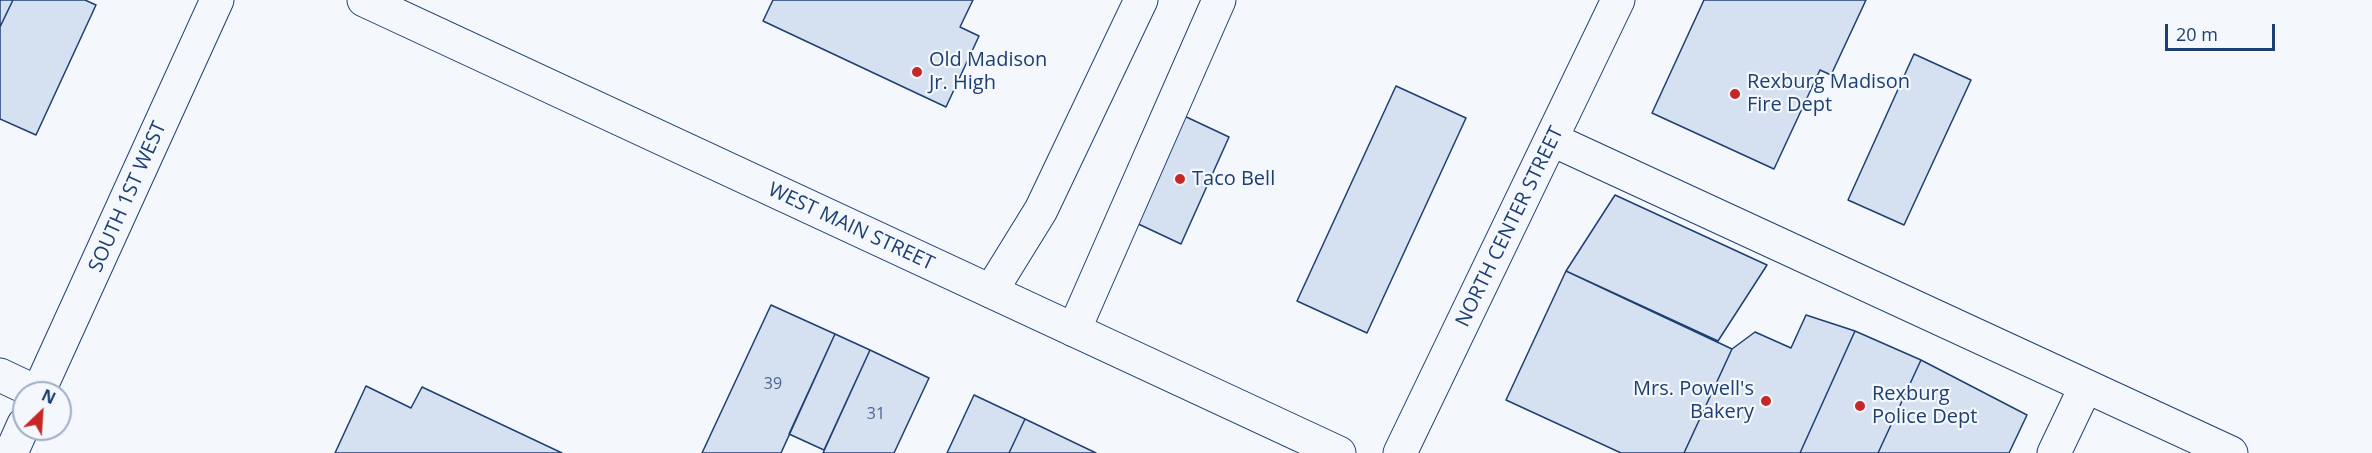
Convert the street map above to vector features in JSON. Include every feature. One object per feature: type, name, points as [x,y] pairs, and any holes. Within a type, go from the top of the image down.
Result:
[{"type":"main road","name":"SOUTH 1ST WEST","points":[[43,381],[217,0]]},
{"type":"main road","name":"WEST MAIN STREET","points":[[364,0],[1339,453]]},
{"type":"main road","points":[[991,291],[1041,210],[1141,0]]},
{"type":"main road","points":[[1074,330],[1219,0]]},
{"type":"main road","name":"NORTH CENTER STREET","points":[[1400,453],[1553,140],[1618,0]]},
{"type":"main road","points":[[1553,140],[2231,453]]},
{"type":"main road","points":[[2054,453],[2086,386]]},
{"type":"building","points":[[0,0],[13,0],[0,27]]},
{"type":"building","points":[[13,0],[85,0],[96,5],[36,135],[0,119],[0,27]]},
{"type":"building","name":"Old Madison Jr. High","points":[[773,0],[973,0],[960,27],[979,36],[946,107],[763,21]]},
{"type":"building","name":"Rexburg Madison Fire Dept","points":[[1704,0],[1866,0],[1831,75],[1820,70],[1774,169],[1652,113]]},
{"type":"building","points":[[1914,54],[1971,80],[1904,225],[1848,200]]},
{"type":"building","points":[[1396,86],[1466,118],[1367,333],[1297,301]]},
{"type":"building","name":"Taco Bell","points":[[1180,114],[1229,137],[1181,244],[1132,221]]},
{"type":"building","points":[[1615,195],[1767,265],[1718,341],[1566,271]]},
{"type":"building","points":[[1566,271],[1732,349],[1684,453],[1621,453],[1506,400]]},
{"type":"building","points":[[771,305],[835,334],[781,453],[702,453]]},
{"type":"building","name":"Mrs. Powell's Bakery","points":[[1806,315],[1855,331],[1800,453],[1684,453],[1732,349],[1755,332],[1791,348]]},
{"type":"building","name":"Rexburg Police Dept","points":[[1855,331],[1921,360],[1878,453],[1800,453]]},
{"type":"building","points":[[835,334],[870,350],[824,450],[789,434]]},
{"type":"building","points":[[870,350],[929,378],[894,453],[823,453]]},
{"type":"building","points":[[1921,360],[2027,415],[2009,453],[1878,453]]},
{"type":"building","points":[[366,386],[411,408],[422,387],[562,453],[335,453]]},
{"type":"building","points":[[974,395],[1025,419],[1009,453],[947,453]]},
{"type":"building","points":[[1025,419],[1096,453],[1009,453]]},
{"type":"place","name":"Old Madison Jr. High","points":[[917,72]]},
{"type":"place","name":"Rexburg Madison Fire Dept","points":[[1735,94]]},
{"type":"place","name":"Taco Bell","points":[[1180,179]]},
{"type":"place","name":"Mrs. Powell's Bakery","points":[[1766,401]]},
{"type":"place","name":"Rexburg Police Dept","points":[[1860,406]]}]
